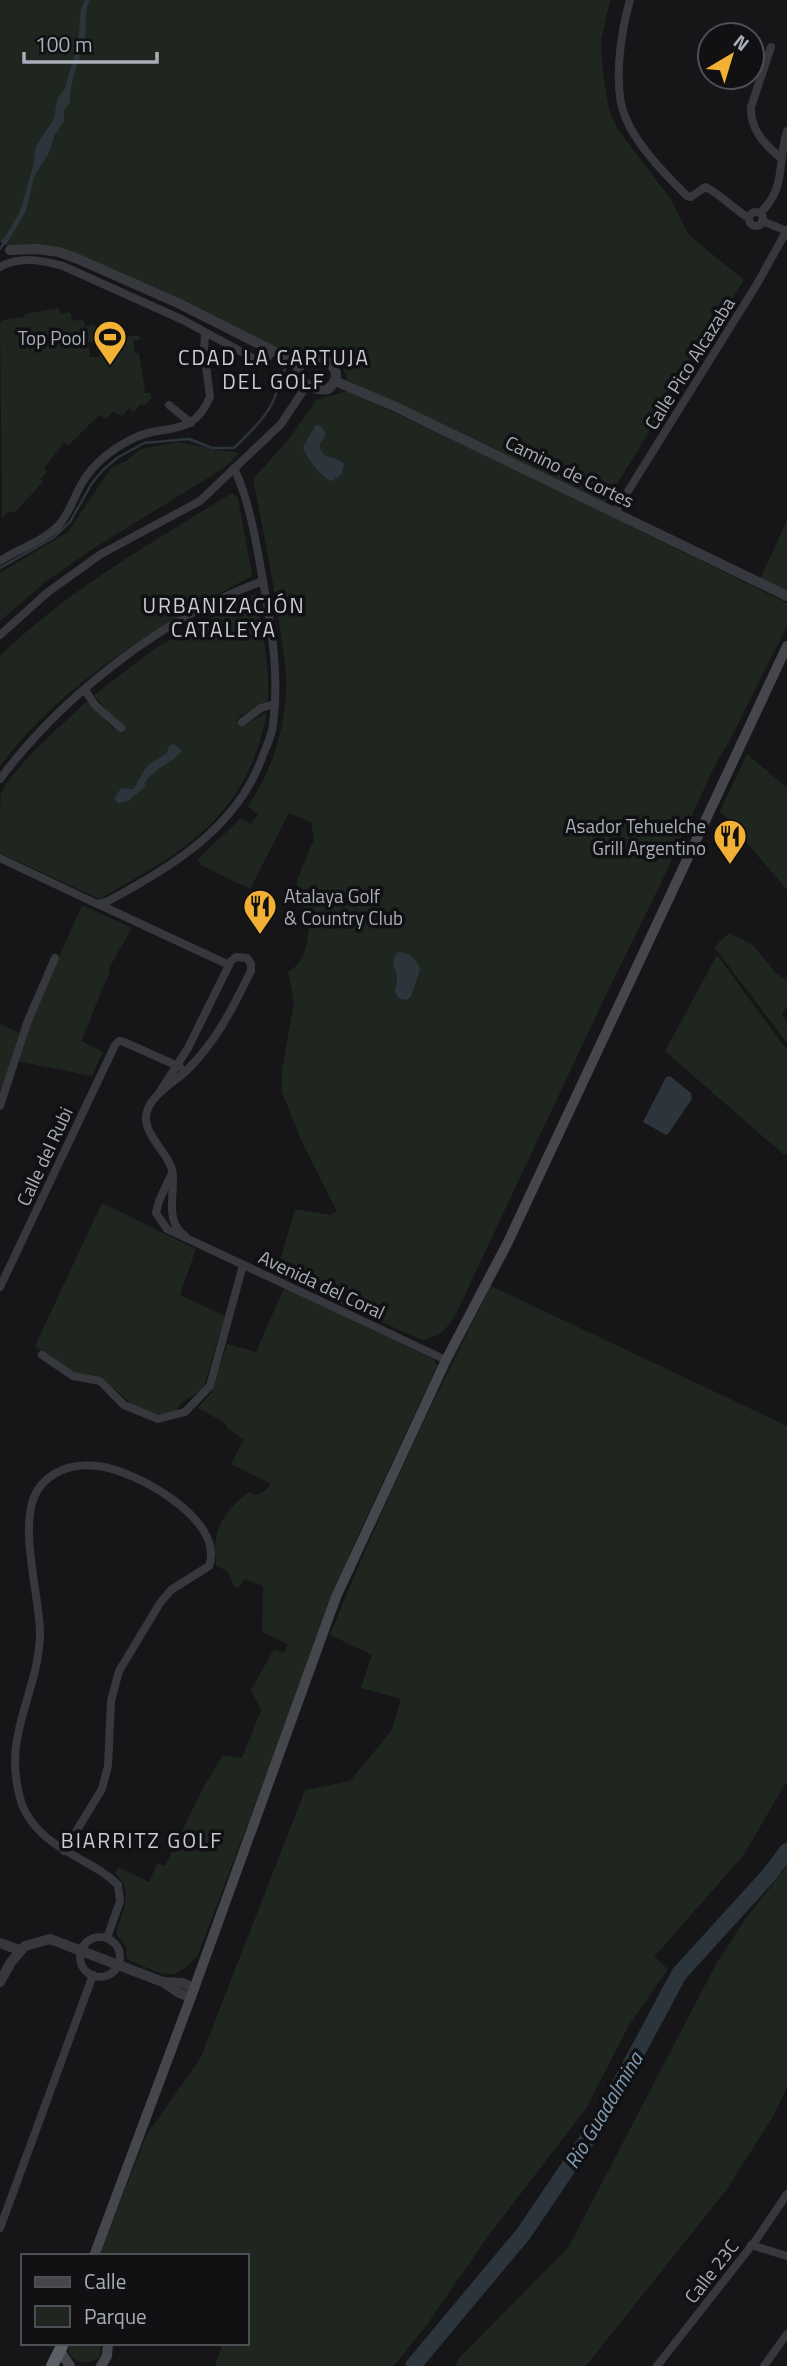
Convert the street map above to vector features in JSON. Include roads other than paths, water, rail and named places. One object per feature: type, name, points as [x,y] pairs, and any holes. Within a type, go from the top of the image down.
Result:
[{"type":"highway","points":[[52,2366],[62,2348]]},
{"type":"main road","points":[[95,2254],[336,1597],[446,1360],[514,1230],[787,646]]},
{"type":"main road","points":[[101,2366],[107,2356],[108,2345]]},
{"type":"main road","points":[[59,2366],[62,2348]]},
{"type":"main road","points":[[62,2348],[70,2366]]},
{"type":"street","points":[[630,0],[622,36],[621,103],[635,136],[687,195],[691,197],[705,187],[712,189],[734,210],[749,218],[749,222],[754,226],[776,192],[787,131]]},
{"type":"street","points":[[771,47],[751,107],[751,117],[761,138],[782,159]]},
{"type":"street","points":[[761,217],[787,230]]},
{"type":"street","name":"Calle Pico Alcazaba","points":[[615,512],[757,284],[787,230]]},
{"type":"street","points":[[5,248],[59,252],[78,259],[180,304],[270,354],[299,364]]},
{"type":"street","points":[[0,267],[17,261],[43,260],[63,266],[205,333],[251,356],[258,363],[264,362],[270,354]]},
{"type":"street","points":[[0,561],[58,526],[95,465],[112,452],[131,439],[153,432],[181,428],[191,423],[210,397],[204,351],[205,333]]},
{"type":"street","points":[[311,356],[319,356],[333,366],[337,373],[335,381],[327,389],[320,390],[307,385],[300,379],[297,371],[299,364],[311,356]]},
{"type":"street","name":"Camino de Cortes","points":[[335,381],[396,407],[787,596]]},
{"type":"street","points":[[0,635],[48,592],[101,554],[200,501],[281,424],[307,385]]},
{"type":"street","points":[[169,405],[191,423]]},
{"type":"street","points":[[97,904],[108,901],[172,864],[204,841],[223,822],[256,775],[273,728],[276,678],[270,621],[245,493],[234,468]]},
{"type":"street","points":[[0,779],[19,753],[126,655],[234,591],[263,581]]},
{"type":"street","points":[[85,690],[95,705],[121,728]]},
{"type":"street","points":[[242,722],[261,708],[275,704]]},
{"type":"street","points":[[0,858],[229,965]]},
{"type":"street","points":[[159,1093],[187,1070],[222,1027],[251,971],[249,961],[244,957],[233,958],[177,1065],[159,1093],[147,1112],[146,1120],[173,1171],[171,1213],[178,1231],[185,1236]]},
{"type":"street","points":[[0,1106],[27,1023],[55,958]]},
{"type":"street","name":"Calle del Rubi","points":[[0,1285],[111,1050],[119,1041],[177,1065]]},
{"type":"street","points":[[177,1065],[187,1070]]},
{"type":"street","name":"Avenida del Coral","points":[[173,1171],[156,1213],[167,1229],[446,1360]]},
{"type":"street","points":[[41,1355],[73,1376],[100,1381],[124,1405],[158,1419],[185,1412],[210,1386],[243,1265]]},
{"type":"street","points":[[64,1851],[102,1789],[108,1766],[111,1701],[119,1671],[160,1603],[171,1590],[209,1566],[211,1559],[203,1530],[177,1501],[118,1471],[98,1466],[80,1465],[55,1474],[44,1482],[32,1500],[29,1512],[40,1636],[37,1657],[13,1737],[12,1764],[15,1786],[24,1808],[38,1829],[64,1851],[118,1885],[120,1901],[107,1938]]},
{"type":"street","points":[[95,1937],[107,1938],[119,1951],[119,1964],[105,1976],[93,1975],[83,1968],[81,1949],[95,1937]]},
{"type":"street","points":[[0,1982],[19,1950],[30,1943],[50,1939],[163,1982],[183,1983],[193,1992]]},
{"type":"street","points":[[0,1943],[19,1950]]},
{"type":"street","points":[[0,1955],[11,1962]]},
{"type":"street","points":[[0,2228],[76,2028],[93,1975]]},
{"type":"street","name":"Calle 23C","points":[[657,2366],[787,2194]]},
{"type":"street","points":[[751,2245],[787,2256]]},
{"type":"street","points":[[764,2366],[787,2334]]},
{"type":"waterway","points":[[0,249],[4,243]]},
{"type":"waterway","points":[[0,568],[53,538],[70,522],[92,483],[103,470],[117,458],[144,443],[189,439],[212,448],[234,448],[266,413],[286,367]]},
{"type":"waterway","name":"Rio Guadalmina","points":[[413,2366],[524,2233],[603,2116],[679,1974],[769,1875],[787,1851]]},
{"type":"place","name":"Top Pool","points":[[110,367]]},
{"type":"place","name":"Asador Tehuelche Grill Argentino","points":[[730,866]]},
{"type":"place","name":"Atalaya Golf & Country Club","points":[[260,936]]},
{"type":"district","name":"CDAD LA CARTUJA DEL GOLF","points":[[274,369]]},
{"type":"district","name":"URBANIZACIÓN CATALEYA","points":[[224,617]]},
{"type":"district","name":"BIARRITZ GOLF","points":[[142,1840]]}]
